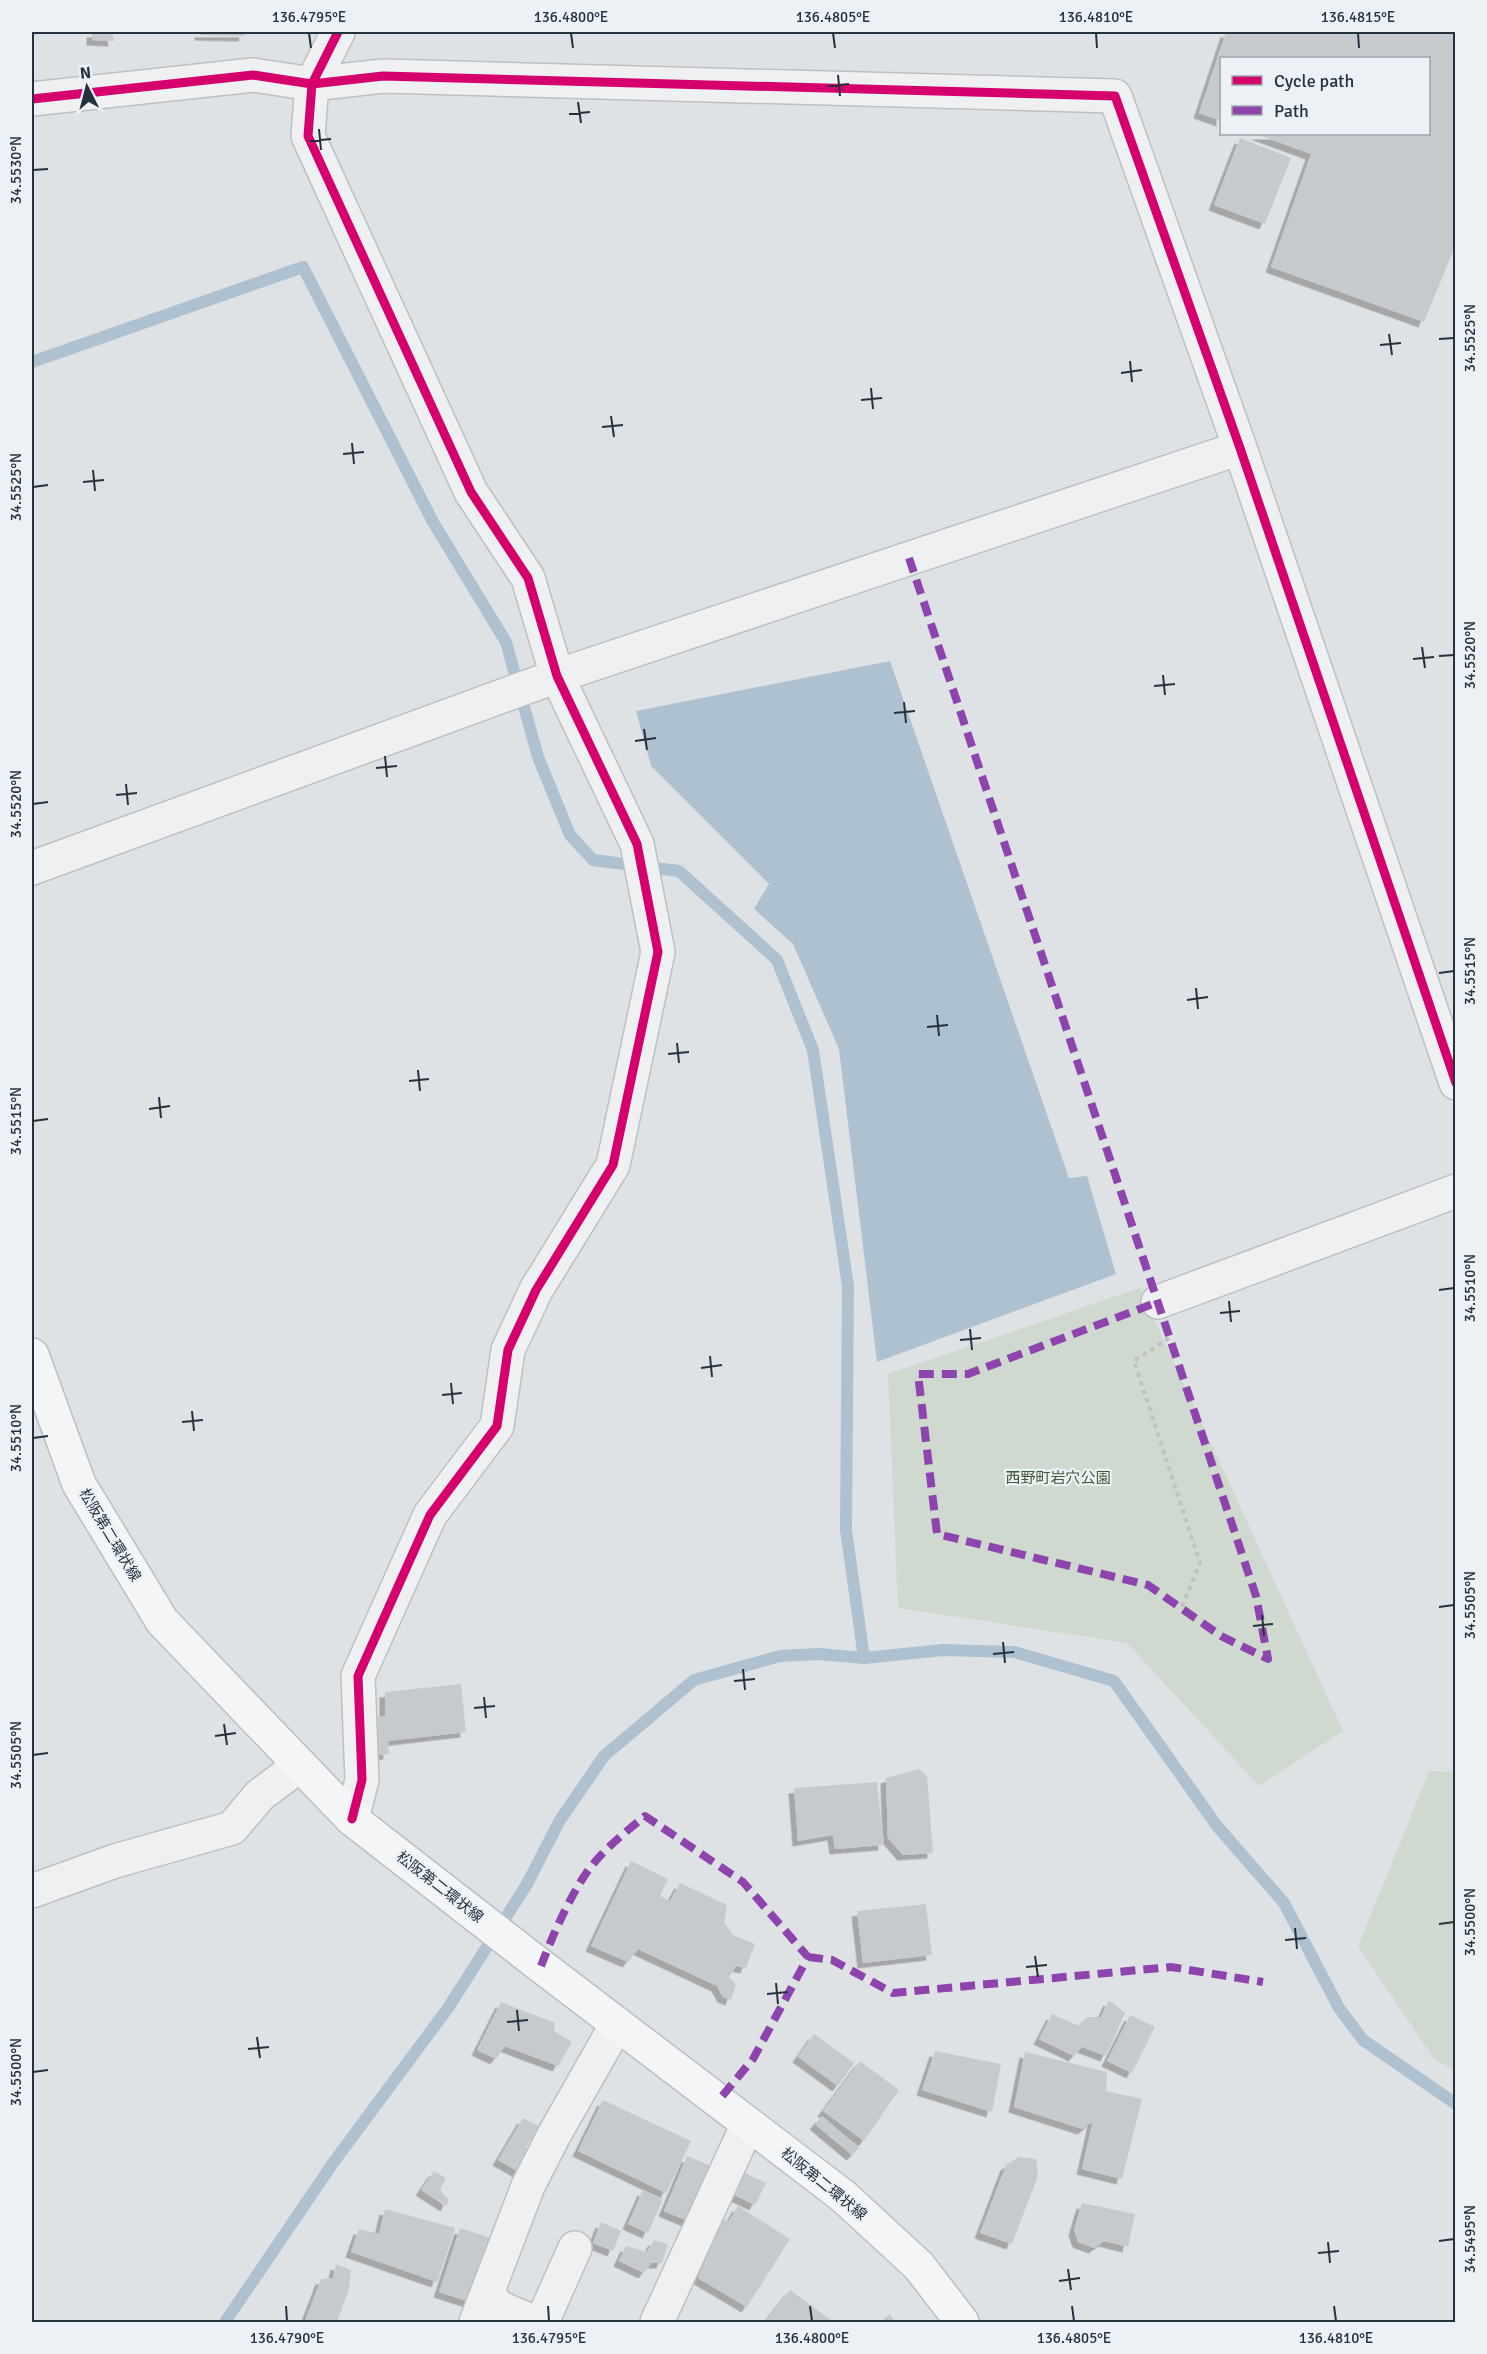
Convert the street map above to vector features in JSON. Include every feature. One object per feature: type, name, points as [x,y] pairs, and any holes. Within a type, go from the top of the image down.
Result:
[{"type":"main road","name":"松阪第二環状線","points":[[32,1355],[79,1484],[162,1621],[300,1765],[352,1819],[843,2196],[919,2266],[963,2322]]},
{"type":"street","points":[[338,32],[312,84],[308,136],[471,492],[528,578],[557,676],[637,844],[658,952],[613,1165],[537,1290],[508,1350],[497,1426],[430,1515],[358,1676],[362,1780],[352,1819]]},
{"type":"street","points":[[32,99],[253,75],[312,84],[383,76],[1115,96],[1240,448],[1455,1083]]},
{"type":"street","points":[[32,868],[557,676],[1240,448]]},
{"type":"street","points":[[1158,1302],[1455,1191]]},
{"type":"street","points":[[32,1891],[115,1861],[232,1828],[260,1796],[300,1765]]},
{"type":"street","points":[[476,2322],[528,2186],[617,2024]]},
{"type":"street","points":[[657,2322],[748,2124]]},
{"type":"street","points":[[542,2322],[575,2248]]},
{"type":"street","points":[[489,2292],[496,2306],[532,2322]]},
{"type":"path","points":[[1169,1337],[1134,1361],[1200,1563],[1182,1609]]},
{"type":"green space","name":"西野町岩穴公園","points":[[1140,1288],[1343,1731],[1259,1786],[1127,1643],[898,1608],[888,1374]]},
{"type":"green space","points":[[1429,1771],[1455,1772],[1455,2071],[1434,2059],[1358,1946]]},
{"type":"water","points":[[890,661],[1069,1178],[1087,1176],[1116,1274],[877,1362],[839,1049],[793,944],[754,909],[769,884],[651,766],[636,711]]},
{"type":"building","points":[[92,32],[112,32],[114,41],[92,40]]},
{"type":"building","points":[[200,32],[245,32],[244,36],[200,35]]},
{"type":"building","points":[[1226,32],[1456,32],[1456,244],[1424,322],[1271,267],[1311,154],[1259,135],[1430,135],[1430,57],[1220,57],[1220,120],[1199,113]]},
{"type":"building","points":[[1240,138],[1291,158],[1265,224],[1214,205]]},
{"type":"building","points":[[461,1684],[466,1732],[388,1741],[389,1754],[378,1755],[372,1718],[385,1716],[385,1692]]},
{"type":"building","points":[[919,1769],[927,1776],[933,1853],[903,1855],[888,1838],[886,1778]]},
{"type":"building","points":[[877,1782],[884,1845],[835,1849],[833,1835],[798,1841],[794,1788]]},
{"type":"building","points":[[631,1861],[668,1879],[660,1896],[670,1901],[680,1883],[727,1905],[724,1922],[733,1935],[755,1944],[746,1968],[736,1966],[729,1977],[736,1984],[731,2000],[723,1997],[717,1986],[638,1949],[628,1962],[591,1946]]},
{"type":"building","points":[[926,1904],[932,1955],[863,1963],[857,1911]]},
{"type":"building","points":[[1109,2000],[1125,2013],[1106,2056],[1082,2047],[1074,2056],[1039,2039],[1052,2014],[1079,2026],[1087,2017],[1101,2017]]},
{"type":"building","points":[[501,2002],[555,2023],[554,2031],[572,2042],[558,2066],[505,2046],[496,2059],[477,2050]]},
{"type":"building","points":[[1130,2015],[1155,2027],[1132,2073],[1107,2061]]},
{"type":"building","points":[[814,2034],[854,2063],[838,2086],[798,2057]]},
{"type":"building","points":[[935,2051],[1001,2064],[992,2112],[922,2090]]},
{"type":"building","points":[[1025,2052],[1107,2072],[1106,2091],[1142,2099],[1122,2179],[1082,2169],[1093,2121],[1083,2129],[1014,2107]]},
{"type":"building","points":[[860,2061],[899,2090],[864,2141],[823,2111]]},
{"type":"building","points":[[603,2100],[691,2141],[666,2193],[578,2151]]},
{"type":"building","points":[[822,2116],[859,2148],[852,2155],[815,2124]]},
{"type":"building","points":[[523,2118],[540,2127],[526,2147],[528,2156],[519,2172],[498,2160]]},
{"type":"building","points":[[687,2156],[711,2166],[688,2221],[664,2211]]},
{"type":"building","points":[[1019,2157],[1036,2159],[1038,2176],[1012,2244],[980,2233],[1006,2165]]},
{"type":"building","points":[[739,2170],[766,2183],[755,2205],[728,2192]]},
{"type":"building","points":[[434,2171],[446,2178],[440,2190],[449,2200],[446,2206],[421,2190]]},
{"type":"building","points":[[643,2190],[663,2199],[648,2233],[628,2224]]},
{"type":"building","points":[[1082,2203],[1135,2214],[1128,2247],[1104,2241],[1094,2248],[1078,2242],[1074,2230]]},
{"type":"building","points":[[738,2206],[790,2239],[747,2307],[698,2278],[707,2256],[702,2249],[714,2219],[729,2221]]},
{"type":"building","points":[[385,2209],[455,2228],[437,2282],[351,2252],[359,2229],[379,2234]]},
{"type":"building","points":[[601,2222],[621,2231],[613,2251],[593,2243]]},
{"type":"building","points":[[460,2228],[491,2238],[470,2302],[439,2292]]},
{"type":"building","points":[[654,2240],[668,2244],[662,2263],[651,2263],[644,2273],[619,2261],[626,2246],[647,2252]]},
{"type":"building","points":[[336,2264],[351,2270],[349,2289],[337,2322],[305,2321],[321,2279],[333,2278]]},
{"type":"building","points":[[790,2290],[832,2321],[765,2322]]},
{"type":"building","points":[[890,2314],[895,2322],[881,2322]]},
{"type":"waterway","points":[[32,362],[303,267],[433,522],[506,642],[538,757],[570,835],[593,860],[679,871],[777,960],[813,1050],[848,1286],[846,1530],[864,1658],[943,1650],[1014,1652],[1114,1681],[1217,1826],[1284,1903],[1339,2008],[1363,2040],[1456,2104]]},
{"type":"waterway","points":[[225,2322],[333,2163],[448,2008],[527,1884],[560,1820],[604,1756],[694,1680],[780,1656],[819,1654],[864,1658]]},
{"type":"marked path","points":[[909,558],[1256,1596],[1268,1659],[1221,1636],[1148,1585],[937,1534],[918,1374],[968,1374],[1158,1302]]},
{"type":"marked path","points":[[541,1966],[565,1910],[589,1869],[611,1845],[645,1816],[743,1882],[808,1957],[753,2059],[718,2101]]},
{"type":"marked path","points":[[808,1957],[832,1960],[893,1993],[1171,1967],[1263,1982]]},
{"type":"cycle path","points":[[338,32],[312,84],[308,136],[471,492],[528,578],[557,676],[637,844],[658,952],[613,1165],[536,1290],[508,1350],[497,1426],[430,1515],[358,1676],[362,1780],[352,1819]]},
{"type":"cycle path","points":[[32,99],[253,75],[312,84],[383,76],[1115,96],[1240,448],[1456,1083]]}]
